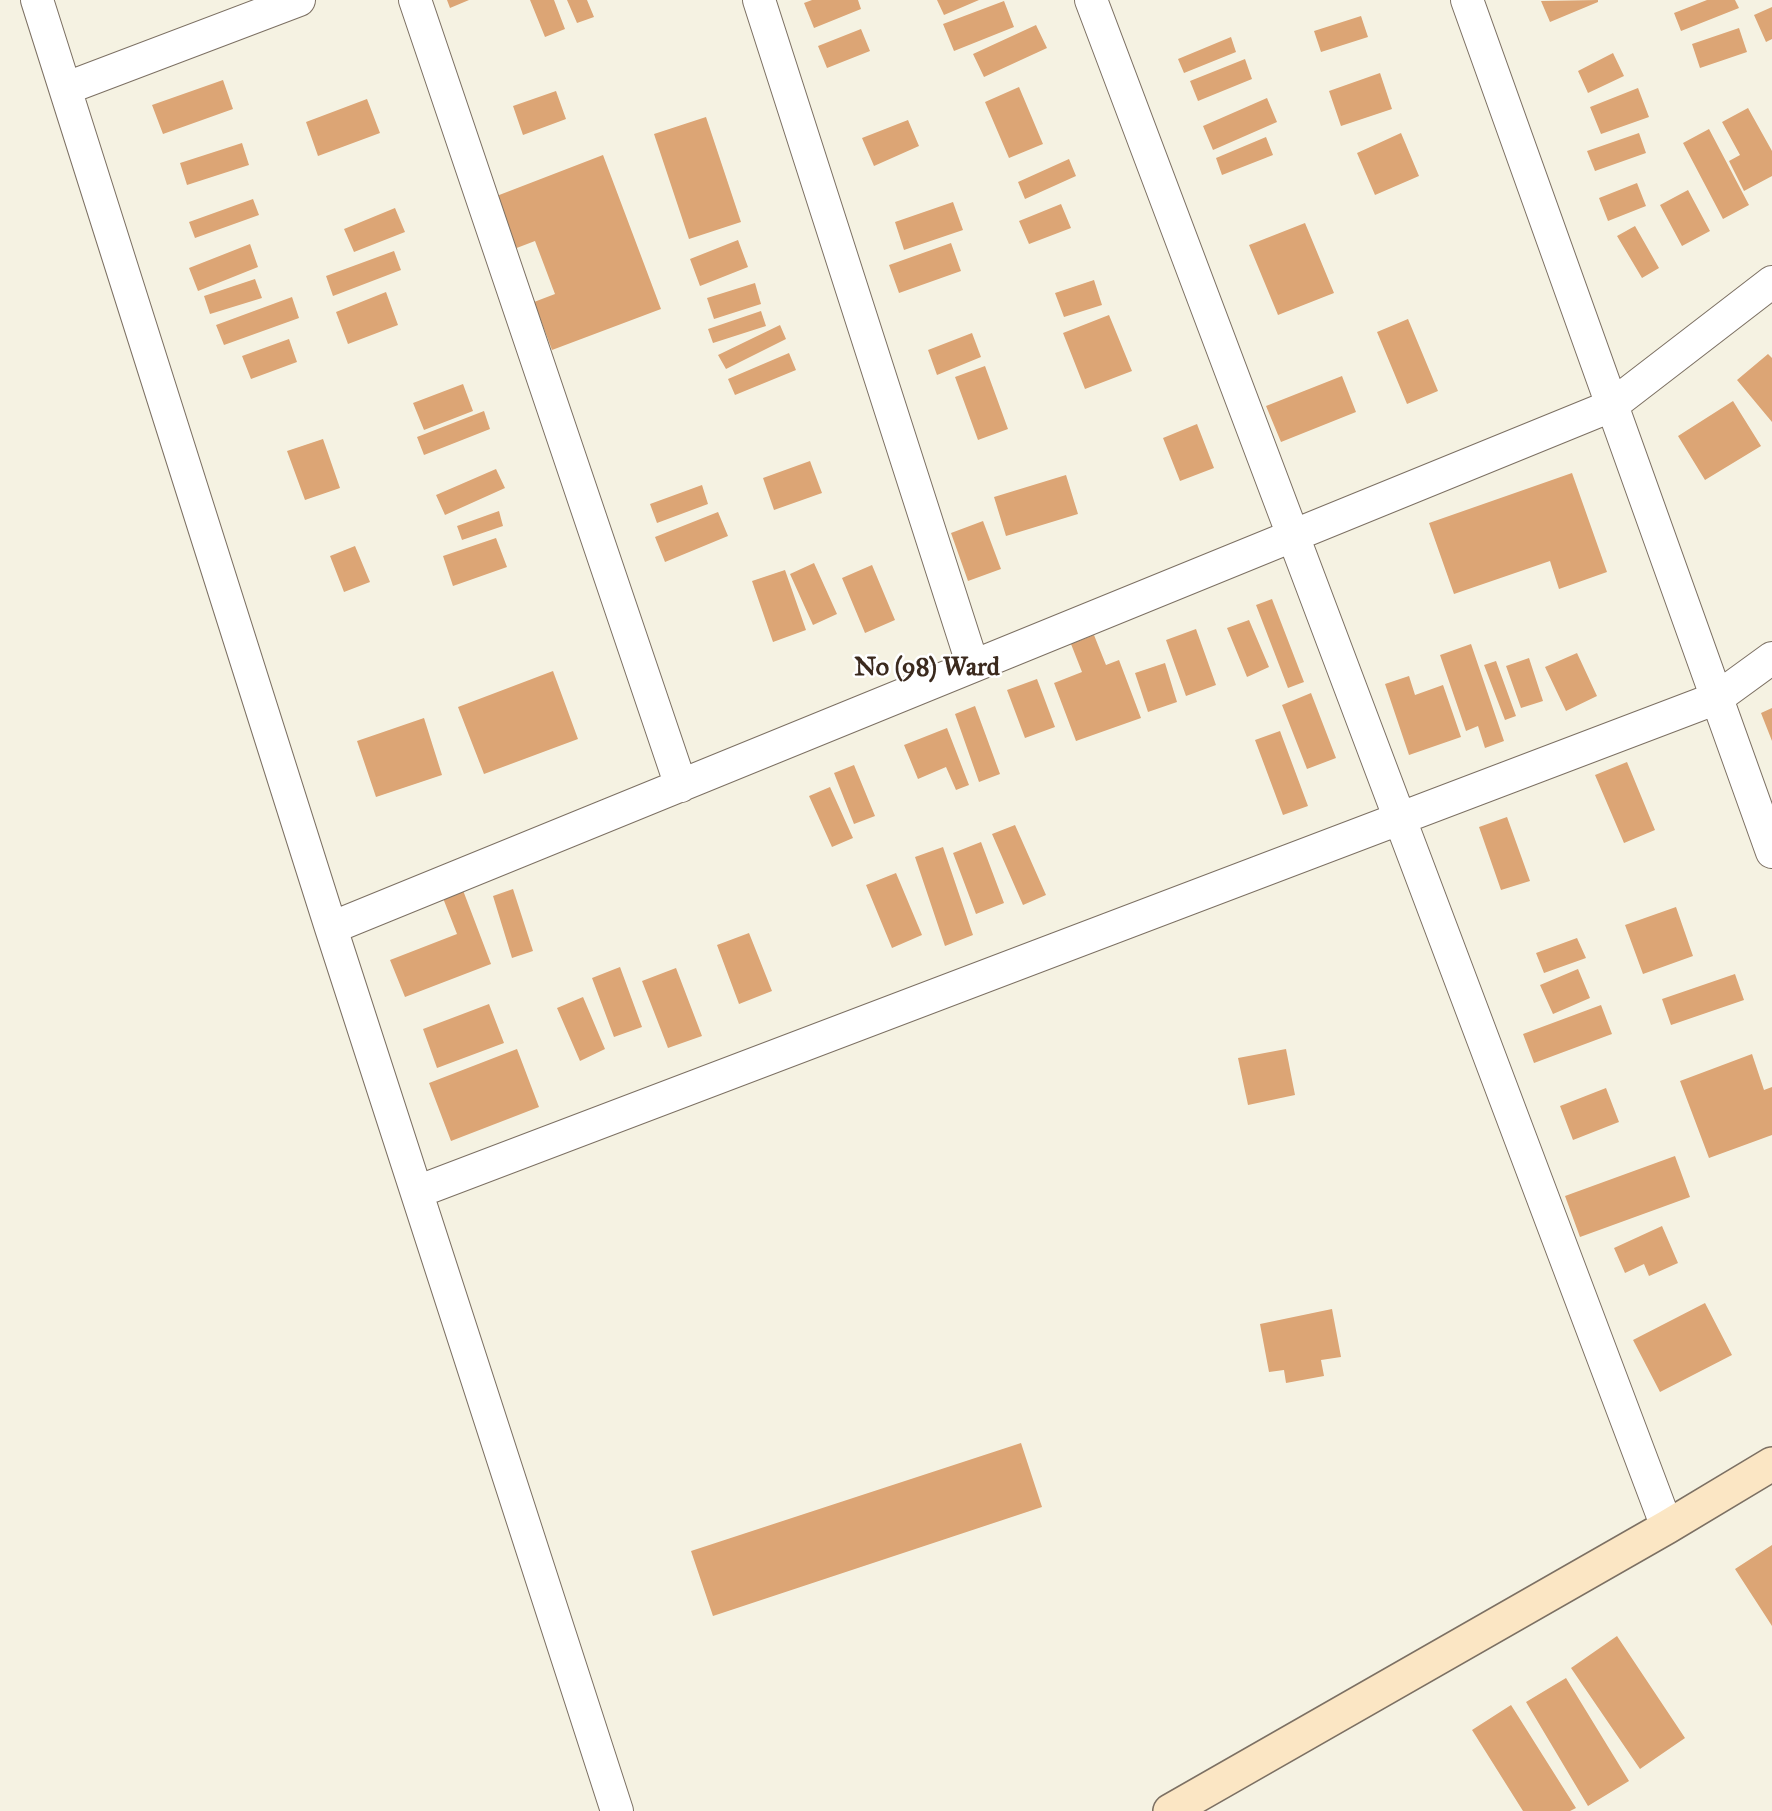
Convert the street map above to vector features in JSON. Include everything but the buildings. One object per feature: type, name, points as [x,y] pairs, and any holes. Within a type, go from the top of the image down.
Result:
[{"type":"street","points":[[38,0],[332,928],[617,1811]]},
{"type":"street","points":[[67,88],[299,0]]},
{"type":"street","points":[[415,0],[681,786]]},
{"type":"street","points":[[759,0],[973,666]]},
{"type":"street","points":[[1091,0],[1666,1527]]},
{"type":"street","points":[[1467,0],[1772,852]]},
{"type":"street","points":[[332,928],[1611,406],[1772,282]]},
{"type":"street","points":[[417,1192],[1717,698],[1772,658]]},
{"type":"street","points":[[1170,1811],[1772,1464]]},
{"type":"district","name":"No (98) Ward","points":[[927,669]]}]
